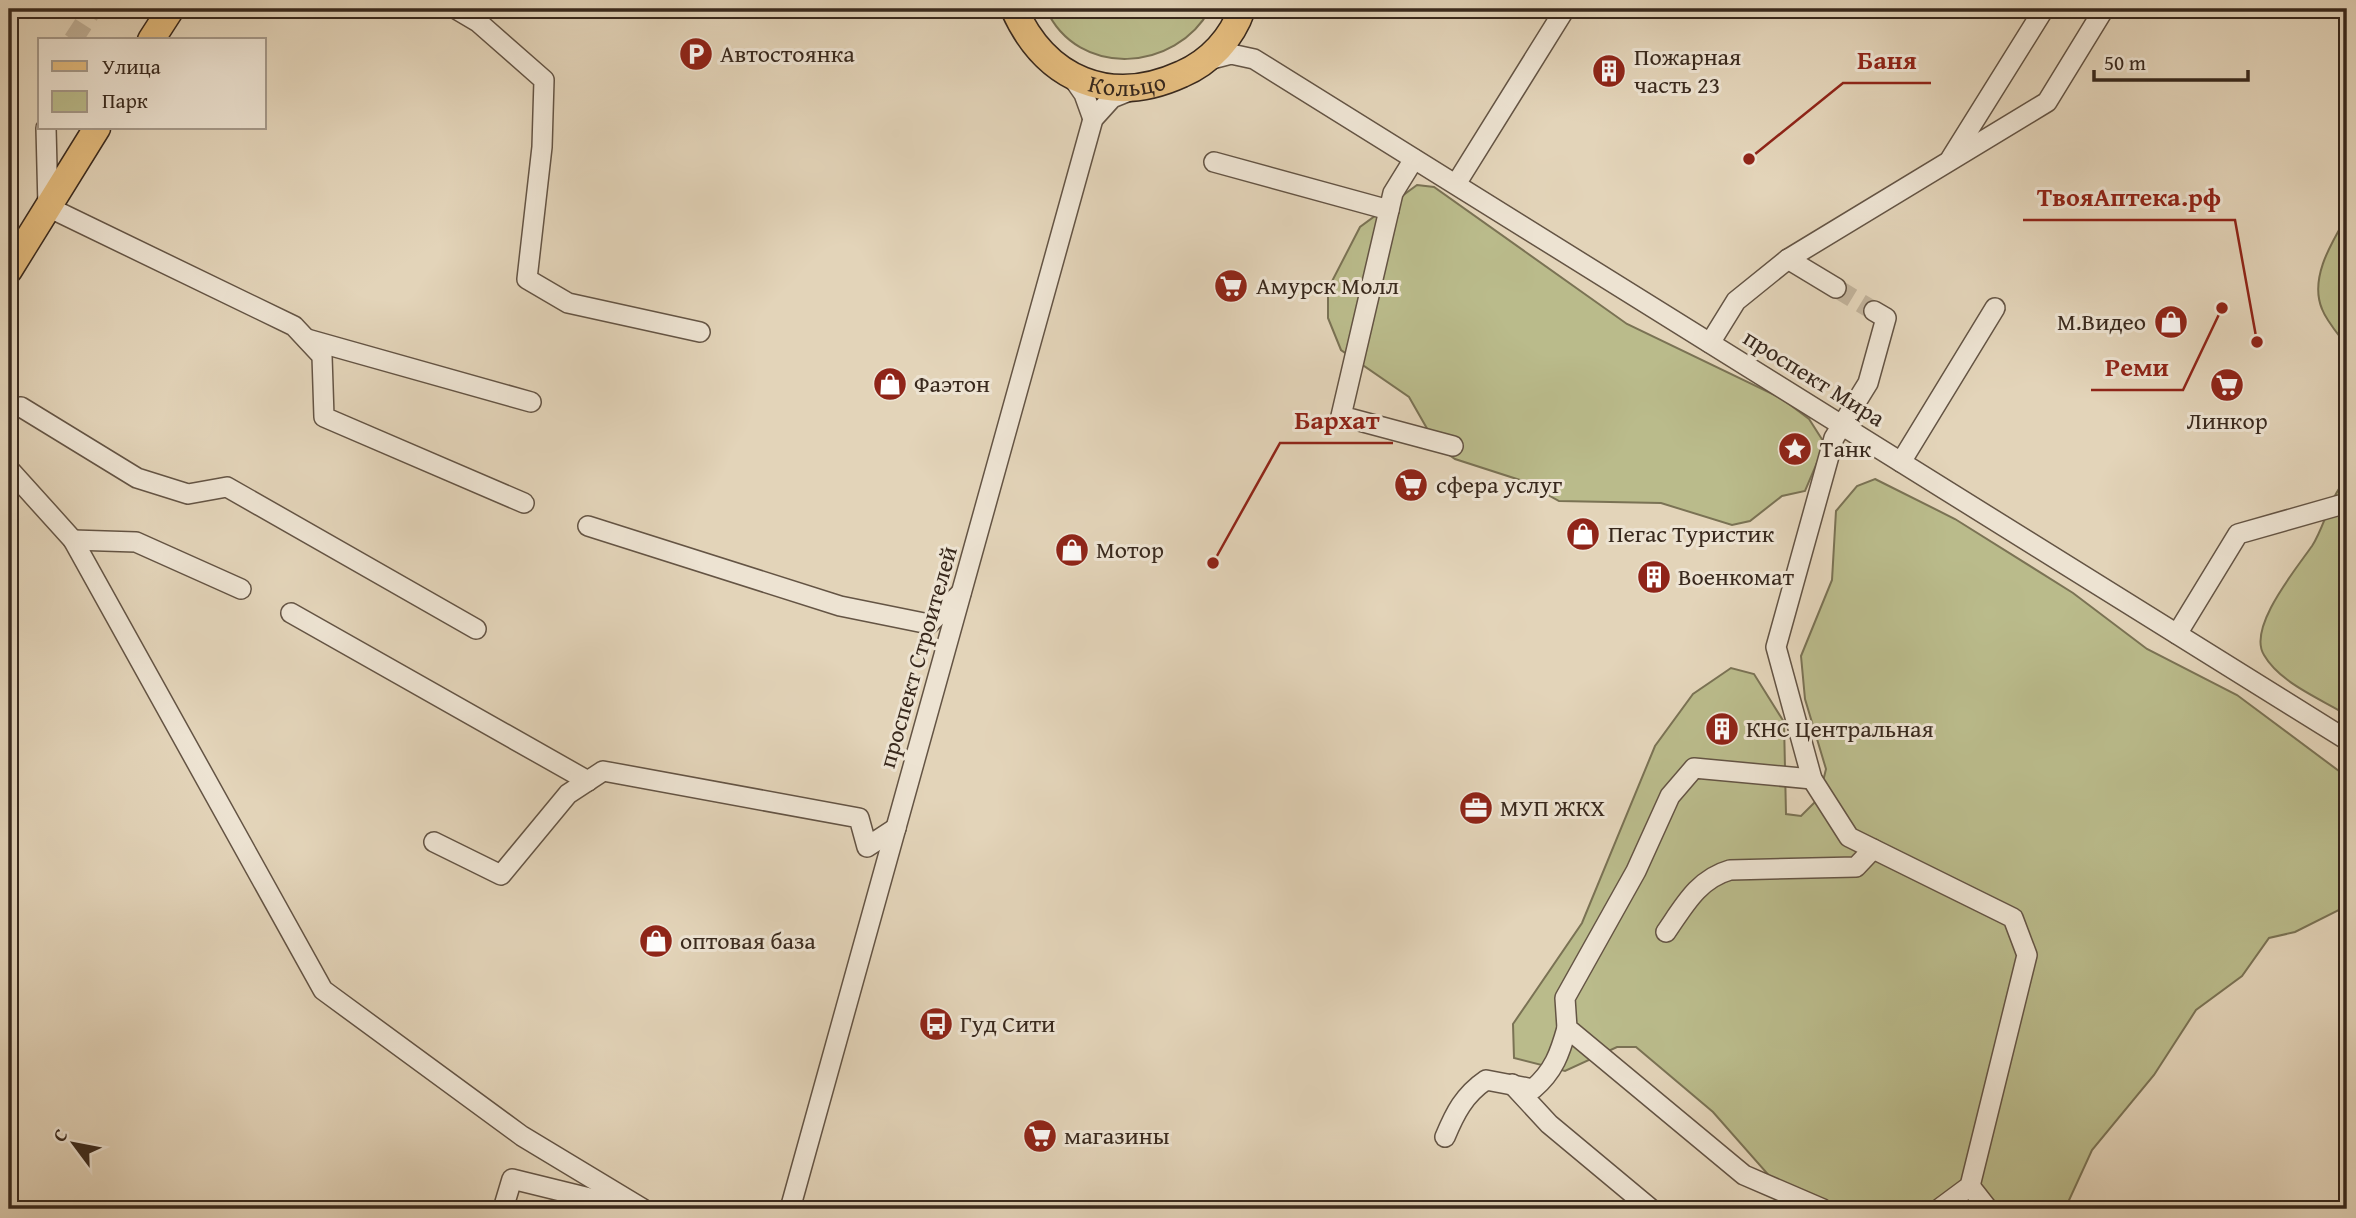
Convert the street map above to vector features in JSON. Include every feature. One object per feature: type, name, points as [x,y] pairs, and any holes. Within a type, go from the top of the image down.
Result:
[{"type":"main road","points":[[152,38],[171,9]]},
{"type":"main road","name":"Кольцо","points":[[1014,9],[1035,46],[1070,75],[1090,83],[1135,89],[1157,86],[1197,67],[1222,44],[1241,12]]},
{"type":"main road","points":[[9,270],[96,130]]},
{"type":"street","points":[[456,9],[478,23],[544,80],[542,147],[527,279],[568,303],[700,332]]},
{"type":"street","points":[[1456,184],[1564,9]]},
{"type":"street","points":[[1949,161],[2044,9]]},
{"type":"street","points":[[1710,343],[1736,301],[1788,259],[2047,102],[2104,9]]},
{"type":"street","points":[[1241,12],[1240,36],[1255,59]]},
{"type":"street","points":[[1197,67],[1219,56],[1243,55],[1255,59]]},
{"type":"street","name":"проспект Мира","points":[[1255,59],[2347,740]]},
{"type":"street","points":[[1070,75],[1084,94],[1093,119],[1112,98],[1135,89]]},
{"type":"street","name":"проспект Строителей","points":[[790,1209],[1093,119]]},
{"type":"street","points":[[46,130],[48,207],[294,326],[322,356],[324,417],[524,503]]},
{"type":"street","points":[[1414,159],[1393,193],[1341,416],[1453,446]]},
{"type":"street","points":[[1214,162],[1390,210]]},
{"type":"street","points":[[1788,259],[1836,288]]},
{"type":"street","points":[[1901,461],[1995,308]]},
{"type":"street","points":[[1874,311],[1885,318],[1868,383],[1834,438],[1776,647],[1812,779],[1849,837],[2013,918],[2027,955],[1970,1186],[1939,1209]]},
{"type":"street","points":[[306,339],[531,402]]},
{"type":"street","points":[[9,408],[21,407],[137,478],[188,494],[227,488],[476,629]]},
{"type":"street","points":[[9,469],[73,540],[323,990],[522,1136],[643,1209]]},
{"type":"street","points":[[2177,634],[2238,534],[2347,503]]},
{"type":"street","points":[[589,526],[840,606],[929,624],[961,593]]},
{"type":"street","points":[[73,540],[136,542],[241,589]]},
{"type":"street","points":[[291,613],[588,781]]},
{"type":"street","points":[[1445,1136],[1456,1109],[1471,1090],[1486,1080],[1533,1089],[1547,1077],[1558,1059],[1567,1028],[1565,999],[1636,871],[1670,796],[1694,768],[1812,779]]},
{"type":"street","points":[[435,842],[501,875],[568,794],[603,771],[859,818],[867,847],[896,828]]},
{"type":"street","points":[[1666,932],[1698,887],[1715,874],[1730,870],[1856,867],[1873,849]]},
{"type":"street","points":[[1567,1028],[1744,1175],[1823,1209]]},
{"type":"street","points":[[1512,1084],[1549,1124],[1651,1209]]},
{"type":"street","points":[[503,1209],[512,1179],[634,1209]]},
{"type":"street","points":[[1970,1186],[1988,1209]]},
{"type":"green space","points":[[1046,9],[1210,9],[1195,30],[1175,45],[1152,55],[1127,59],[1103,56],[1080,47],[1061,32]]},
{"type":"green space","points":[[1417,185],[1434,187],[1627,324],[1781,398],[1809,419],[1825,444],[1805,491],[1782,496],[1750,521],[1732,525],[1661,503],[1559,501],[1523,481],[1455,459],[1437,446],[1409,397],[1341,350],[1328,318],[1328,289],[1360,227]]},
{"type":"green space","points":[[2347,216],[2347,346],[2324,314],[2318,285],[2324,261]]},
{"type":"green space","points":[[1875,479],[1955,519],[2073,593],[2147,649],[2237,695],[2347,777],[2347,906],[2295,932],[2269,938],[2242,976],[2196,1010],[2154,1075],[2092,1150],[2065,1209],[1804,1209],[1795,1205],[1713,1112],[1636,1047],[1617,1047],[1565,1071],[1514,1058],[1513,1024],[1582,923],[1655,746],[1693,694],[1731,668],[1754,674],[1784,722],[1786,814],[1801,816],[1819,798],[1826,769],[1805,699],[1801,656],[1832,580],[1836,511],[1857,486]]},
{"type":"green space","points":[[2347,479],[2347,715],[2280,674],[2264,655],[2261,644],[2267,615],[2285,583],[2312,546],[2336,493]]},
{"type":"tunnel","points":[[74,38],[93,9]]},
{"type":"tunnel","points":[[1836,288],[1874,311]]},
{"type":"place","name":"Автостоянка","points":[[696,54]]},
{"type":"place","name":"Пожарная часть 23","points":[[1609,71]]},
{"type":"place","name":"Баня","points":[[1749,159]]},
{"type":"place","name":"Амурск Молл","points":[[1231,286]]},
{"type":"place","name":"Реми","points":[[2222,308]]},
{"type":"place","name":"М.Видео","points":[[2171,322]]},
{"type":"place","name":"ТвояАптека.рф","points":[[2257,342]]},
{"type":"place","name":"Фаэтон","points":[[890,384]]},
{"type":"place","name":"Линкор","points":[[2227,385]]},
{"type":"place","name":"Танк","points":[[1795,449]]},
{"type":"place","name":"сфера услуг","points":[[1411,485]]},
{"type":"place","name":"Пегас Туристик","points":[[1583,534]]},
{"type":"place","name":"Мотор","points":[[1072,550]]},
{"type":"place","name":"Бархат","points":[[1213,563]]},
{"type":"place","name":"Военкомат","points":[[1654,577]]},
{"type":"place","name":"КНС Центральная","points":[[1722,729]]},
{"type":"place","name":"МУП ЖКХ","points":[[1476,808]]},
{"type":"place","name":"оптовая база","points":[[656,941]]},
{"type":"place","name":"Гуд Сити","points":[[936,1024]]},
{"type":"place","name":"магазины","points":[[1040,1136]]}]
